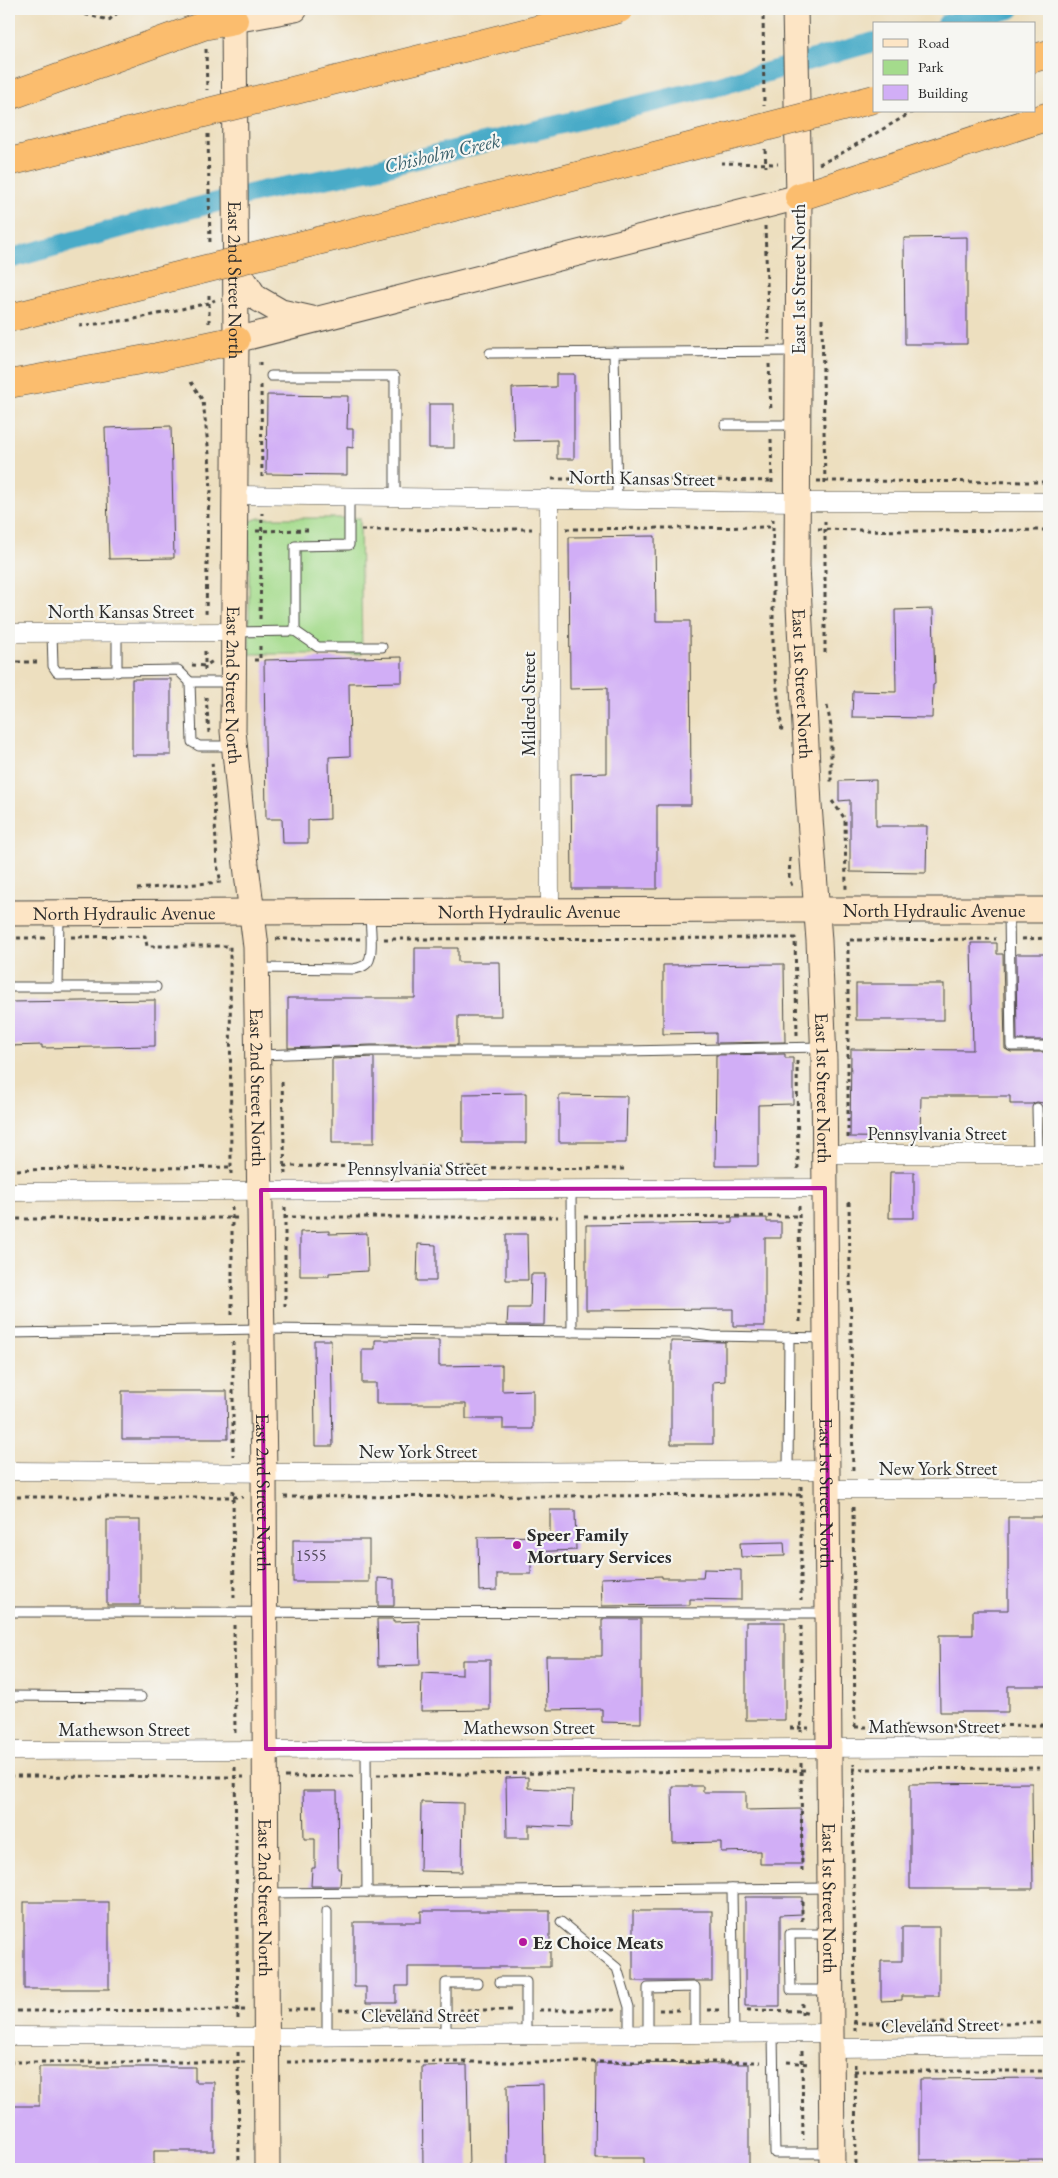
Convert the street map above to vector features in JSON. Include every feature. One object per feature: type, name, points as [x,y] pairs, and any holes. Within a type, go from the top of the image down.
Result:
[{"type":"highway","points":[[9,162],[619,9]]},
{"type":"highway","points":[[9,96],[234,14]]},
{"type":"highway","points":[[1036,57],[1049,54]]},
{"type":"highway","points":[[9,318],[532,188],[873,99]]},
{"type":"highway","points":[[799,196],[1049,116]]},
{"type":"highway","points":[[9,384],[157,357],[236,340]]},
{"type":"street","points":[[234,14],[295,9]]},
{"type":"street","name":"East 1st Street North","points":[[795,9],[799,196],[798,566],[823,1047],[836,1154],[824,1188],[831,1990],[841,2044],[832,2161]]},
{"type":"street","name":"East 2nd Street North","points":[[234,14],[234,265],[236,340],[233,495],[233,682],[222,746],[252,912],[267,968],[273,1178],[277,1488],[265,1611],[280,1780],[266,1892],[281,2009],[278,2037],[281,2065],[267,2169]]},
{"type":"street","points":[[236,340],[799,196]]},
{"type":"street","points":[[234,265],[255,297],[281,312],[314,320]]},
{"type":"street","name":"North Kansas Street","points":[[233,495],[617,499],[798,492],[825,502],[1049,502]]},
{"type":"street","name":"Mildred Street","points":[[549,498],[550,911]]},
{"type":"street","name":"North Kansas Street","points":[[9,634],[233,632]]},
{"type":"street","name":"North Hydraulic Avenue","points":[[9,913],[1049,910]]},
{"type":"street","name":"Pennsylvania Street","points":[[836,1154],[1044,1154]]},
{"type":"street","name":"Pennsylvania Street","points":[[9,1192],[273,1178],[571,1189],[799,1179],[824,1188]]},
{"type":"street","name":"New York Street","points":[[9,1471],[277,1488],[795,1470],[854,1489],[1049,1489]]},
{"type":"street","name":"Mathewson Street","points":[[9,1751],[802,1748],[830,1758],[855,1747],[1049,1747]]},
{"type":"street","name":"Cleveland Street","points":[[9,2036],[327,2037],[802,2033],[841,2044],[1049,2046]]},
{"type":"lane","points":[[490,354],[798,350]]},
{"type":"lane","points":[[614,352],[617,499]]},
{"type":"lane","points":[[271,376],[394,376],[395,496]]},
{"type":"lane","points":[[726,425],[798,425]]},
{"type":"lane","points":[[295,631],[295,546],[349,545],[349,496]]},
{"type":"lane","points":[[233,632],[295,631],[318,647],[382,647]]},
{"type":"lane","points":[[52,633],[53,662],[57,672],[178,670],[190,682],[192,742],[199,746],[222,746]]},
{"type":"lane","points":[[117,633],[117,672]]},
{"type":"lane","points":[[190,682],[233,682]]},
{"type":"lane","points":[[1009,910],[1011,1046],[1049,1046]]},
{"type":"lane","points":[[267,968],[353,969],[362,967],[368,962],[371,953],[370,912]]},
{"type":"lane","points":[[58,987],[59,913]]},
{"type":"lane","points":[[9,987],[156,987]]},
{"type":"lane","points":[[269,1054],[371,1051],[627,1051],[823,1047]]},
{"type":"lane","points":[[1037,1108],[1044,1154]]},
{"type":"lane","points":[[571,1189],[572,1332]]},
{"type":"lane","points":[[9,1333],[274,1330],[689,1333],[712,1336],[826,1338]]},
{"type":"lane","points":[[789,1337],[795,1470]]},
{"type":"lane","points":[[9,1612],[828,1613]]},
{"type":"lane","points":[[9,1696],[141,1698]]},
{"type":"lane","points":[[366,1749],[366,1892]]},
{"type":"lane","points":[[266,1892],[831,1888]]},
{"type":"lane","points":[[732,1889],[734,2034]]},
{"type":"lane","points":[[326,1911],[327,2037]]},
{"type":"lane","points":[[561,1922],[617,1968],[629,2010],[629,2034]]},
{"type":"lane","points":[[831,1934],[790,1934],[791,1990],[831,1990]]},
{"type":"lane","points":[[500,1982],[526,1982],[526,2035]]},
{"type":"lane","points":[[446,2036],[446,1983],[478,1983]]},
{"type":"lane","points":[[648,2034],[648,1988],[695,1987],[695,2034]]},
{"type":"lane","points":[[773,2034],[775,2153],[803,2153],[832,2161]]},
{"type":"path","points":[[62,9],[109,20],[122,9]]},
{"type":"path","points":[[763,9],[764,115]]},
{"type":"path","points":[[205,41],[207,97]]},
{"type":"path","points":[[208,126],[210,251]]},
{"type":"path","points":[[209,331],[210,286]]},
{"type":"path","points":[[822,313],[825,481],[825,661]]},
{"type":"path","points":[[191,382],[202,401],[208,432],[210,491],[205,682],[222,746],[214,788],[217,865],[221,882]]},
{"type":"path","points":[[772,481],[798,492],[825,481],[1049,482]]},
{"type":"path","points":[[349,530],[798,528],[906,531],[1049,530]]},
{"type":"path","points":[[208,531],[310,530]]},
{"type":"path","points":[[9,662],[53,662]]},
{"type":"path","points":[[185,665],[205,666]]},
{"type":"path","points":[[826,700],[831,726],[832,802],[845,819],[846,890]]},
{"type":"path","points":[[267,968],[276,939],[795,938],[800,1338]]},
{"type":"path","points":[[836,1154],[848,940],[1049,938]]},
{"type":"path","points":[[269,1054],[273,1178],[274,1330]]},
{"type":"path","points":[[9,1170],[273,1178],[630,1169]]},
{"type":"path","points":[[788,1171],[799,1179]]},
{"type":"path","points":[[848,1195],[854,1489],[855,1747],[841,2044],[856,2169]]},
{"type":"path","points":[[9,1219],[799,1216]]},
{"type":"path","points":[[795,1470],[801,1495],[802,1934]]},
{"type":"path","points":[[9,1497],[277,1488],[801,1495]]},
{"type":"path","points":[[276,1749],[280,1780]]},
{"type":"path","points":[[9,1776],[280,1780],[366,1776],[802,1770],[830,1758],[854,1769],[1049,1768]]},
{"type":"path","points":[[802,1990],[803,2153]]},
{"type":"path","points":[[281,2009],[278,2037],[281,2065]]},
{"type":"path","points":[[9,2011],[281,2009],[629,2010]]},
{"type":"path","points":[[648,2010],[802,2011],[841,2044],[1049,2071]]},
{"type":"path","points":[[9,2062],[281,2065],[802,2062],[841,2044],[1049,2023]]},
{"type":"highlighted area","points":[[825,1188],[830,1747],[266,1749],[261,1190]]},
{"type":"green space","points":[[259,518],[360,518],[362,654],[249,654],[249,528],[251,521]]},
{"type":"building","points":[[967,237],[967,344],[905,344],[904,238]]},
{"type":"building","points":[[556,374],[574,374],[574,459],[557,459],[557,440],[514,441],[512,388],[556,387]]},
{"type":"building","points":[[267,395],[348,396],[347,429],[353,429],[353,448],[347,447],[347,475],[266,474]]},
{"type":"building","points":[[429,404],[454,404],[454,448],[429,448]]},
{"type":"building","points":[[171,426],[174,558],[109,559],[105,428]]},
{"type":"building","points":[[655,536],[656,621],[690,621],[691,805],[657,805],[657,889],[572,889],[571,774],[607,773],[607,688],[570,689],[569,537]]},
{"type":"building","points":[[933,609],[935,684],[933,685],[932,718],[852,717],[853,691],[896,692],[895,610]]},
{"type":"building","points":[[402,657],[402,682],[349,683],[350,756],[329,757],[330,819],[308,820],[308,843],[283,843],[282,819],[266,819],[264,660]]},
{"type":"building","points":[[132,679],[171,679],[171,755],[132,755]]},
{"type":"building","points":[[876,780],[876,826],[927,826],[926,873],[850,872],[850,800],[839,801],[839,781]]},
{"type":"building","points":[[971,943],[997,943],[997,954],[1003,954],[1005,1049],[1011,1052],[1049,1052],[1049,1104],[1037,1102],[1032,1104],[1010,1104],[1010,1096],[921,1096],[920,1138],[850,1137],[851,1049],[973,1050]]},
{"type":"building","points":[[415,948],[458,948],[458,962],[500,962],[501,1016],[458,1016],[458,1045],[371,1045],[288,1048],[288,998],[415,998]]},
{"type":"building","points":[[1016,954],[1049,954],[1049,1040],[1017,1040]]},
{"type":"building","points":[[784,964],[785,1042],[716,1043],[716,1033],[663,1034],[663,965]]},
{"type":"building","points":[[856,984],[944,984],[944,1020],[856,1020]]},
{"type":"building","points":[[155,1000],[155,1046],[42,1048],[42,1045],[9,1046],[9,1002]]},
{"type":"building","points":[[785,1054],[785,1058],[793,1058],[793,1104],[758,1105],[758,1166],[715,1166],[716,1055]]},
{"type":"building","points":[[374,1057],[374,1143],[332,1143],[332,1059]]},
{"type":"building","points":[[526,1093],[526,1143],[463,1143],[463,1094]]},
{"type":"building","points":[[559,1095],[627,1096],[626,1142],[559,1142]]},
{"type":"building","points":[[890,1172],[914,1172],[914,1218],[889,1218]]},
{"type":"building","points":[[732,1218],[767,1218],[767,1222],[781,1222],[781,1238],[765,1238],[765,1326],[733,1326],[733,1309],[586,1310],[586,1225],[732,1223]]},
{"type":"building","points":[[329,1231],[329,1234],[367,1233],[368,1271],[329,1273],[329,1276],[300,1276],[300,1232]]},
{"type":"building","points":[[506,1234],[527,1234],[528,1280],[506,1280]]},
{"type":"building","points":[[418,1244],[436,1245],[436,1281],[417,1281]]},
{"type":"building","points":[[531,1274],[545,1274],[544,1325],[507,1325],[508,1308],[530,1308]]},
{"type":"building","points":[[314,1340],[331,1340],[333,1446],[315,1446]]},
{"type":"building","points":[[375,1340],[439,1340],[439,1366],[502,1365],[502,1391],[533,1390],[533,1429],[503,1429],[503,1419],[466,1419],[466,1404],[376,1404],[376,1383],[362,1383],[362,1349],[375,1349]]},
{"type":"building","points":[[671,1341],[725,1342],[725,1381],[713,1382],[713,1444],[671,1444]]},
{"type":"building","points":[[122,1391],[227,1391],[228,1439],[122,1439]]},
{"type":"building","points":[[550,1510],[575,1510],[576,1550],[531,1552],[531,1574],[497,1574],[497,1590],[479,1591],[478,1537],[550,1536]]},
{"type":"building","points":[[1008,1517],[1049,1517],[1049,1686],[1008,1686],[1008,1712],[940,1712],[939,1635],[973,1635],[973,1610],[1008,1610]]},
{"type":"building","points":[[107,1520],[140,1520],[140,1605],[107,1605]]},
{"type":"building","points":[[293,1540],[369,1540],[369,1582],[293,1582]]},
{"type":"building","points":[[784,1542],[785,1556],[741,1557],[740,1543]]},
{"type":"building","points":[[704,1569],[741,1570],[741,1600],[690,1599],[690,1605],[602,1606],[601,1578],[662,1576],[662,1578],[703,1578]]},
{"type":"building","points":[[378,1578],[394,1579],[394,1606],[378,1606]]},
{"type":"building","points":[[377,1619],[393,1619],[393,1622],[419,1621],[420,1665],[378,1666]]},
{"type":"building","points":[[602,1619],[641,1619],[641,1723],[602,1722],[602,1709],[547,1710],[546,1656],[602,1656]]},
{"type":"building","points":[[746,1622],[785,1622],[785,1720],[746,1720]]},
{"type":"building","points":[[462,1660],[490,1660],[490,1710],[421,1711],[422,1673],[462,1675]]},
{"type":"building","points":[[528,1777],[528,1788],[573,1790],[572,1827],[529,1825],[529,1838],[507,1838],[506,1778]]},
{"type":"building","points":[[1032,1783],[1033,1889],[910,1889],[910,1784]]},
{"type":"building","points":[[672,1786],[703,1786],[703,1792],[746,1792],[746,1810],[801,1809],[802,1864],[760,1864],[760,1851],[721,1852],[721,1842],[673,1843]]},
{"type":"building","points":[[303,1791],[337,1791],[338,1869],[341,1869],[340,1886],[311,1886],[312,1868],[315,1868],[315,1839],[304,1839]]},
{"type":"building","points":[[421,1802],[463,1803],[462,1872],[420,1871]]},
{"type":"building","points":[[745,1897],[802,1897],[802,1914],[780,1915],[780,2006],[745,2006]]},
{"type":"building","points":[[24,1902],[109,1902],[109,1989],[24,1989]]},
{"type":"building","points":[[421,1911],[550,1911],[550,1967],[408,1967],[408,1986],[396,1986],[396,2003],[366,2003],[366,1987],[354,1987],[354,1922],[421,1922]]},
{"type":"building","points":[[633,1911],[712,1911],[712,1981],[633,1981]]},
{"type":"building","points":[[902,1927],[939,1927],[939,1996],[902,1996],[902,2000],[881,2001],[881,1961],[902,1961]]},
{"type":"building","points":[[596,2063],[749,2064],[749,2169],[644,2169],[644,2158],[595,2158]]},
{"type":"building","points":[[467,2065],[469,2169],[423,2169],[422,2066]]},
{"type":"building","points":[[39,2067],[195,2067],[195,2082],[214,2082],[214,2151],[154,2151],[154,2169],[9,2169],[9,2106],[39,2106]]},
{"type":"building","points":[[1049,2078],[1049,2159],[920,2160],[920,2079]]},
{"type":"building","points":[[543,2084],[544,2169],[508,2169],[507,2085]]},
{"type":"waterway","name":"Chisholm Creek","points":[[955,22],[1010,9]]},
{"type":"waterway","name":"Chisholm Creek","points":[[9,259],[174,213],[266,190],[367,171],[715,87],[873,42]]},
{"type":"place","name":"Speer Family Mortuary Services","points":[[517,1545]]},
{"type":"place","name":"Ez Choice Meats","points":[[523,1942]]}]
